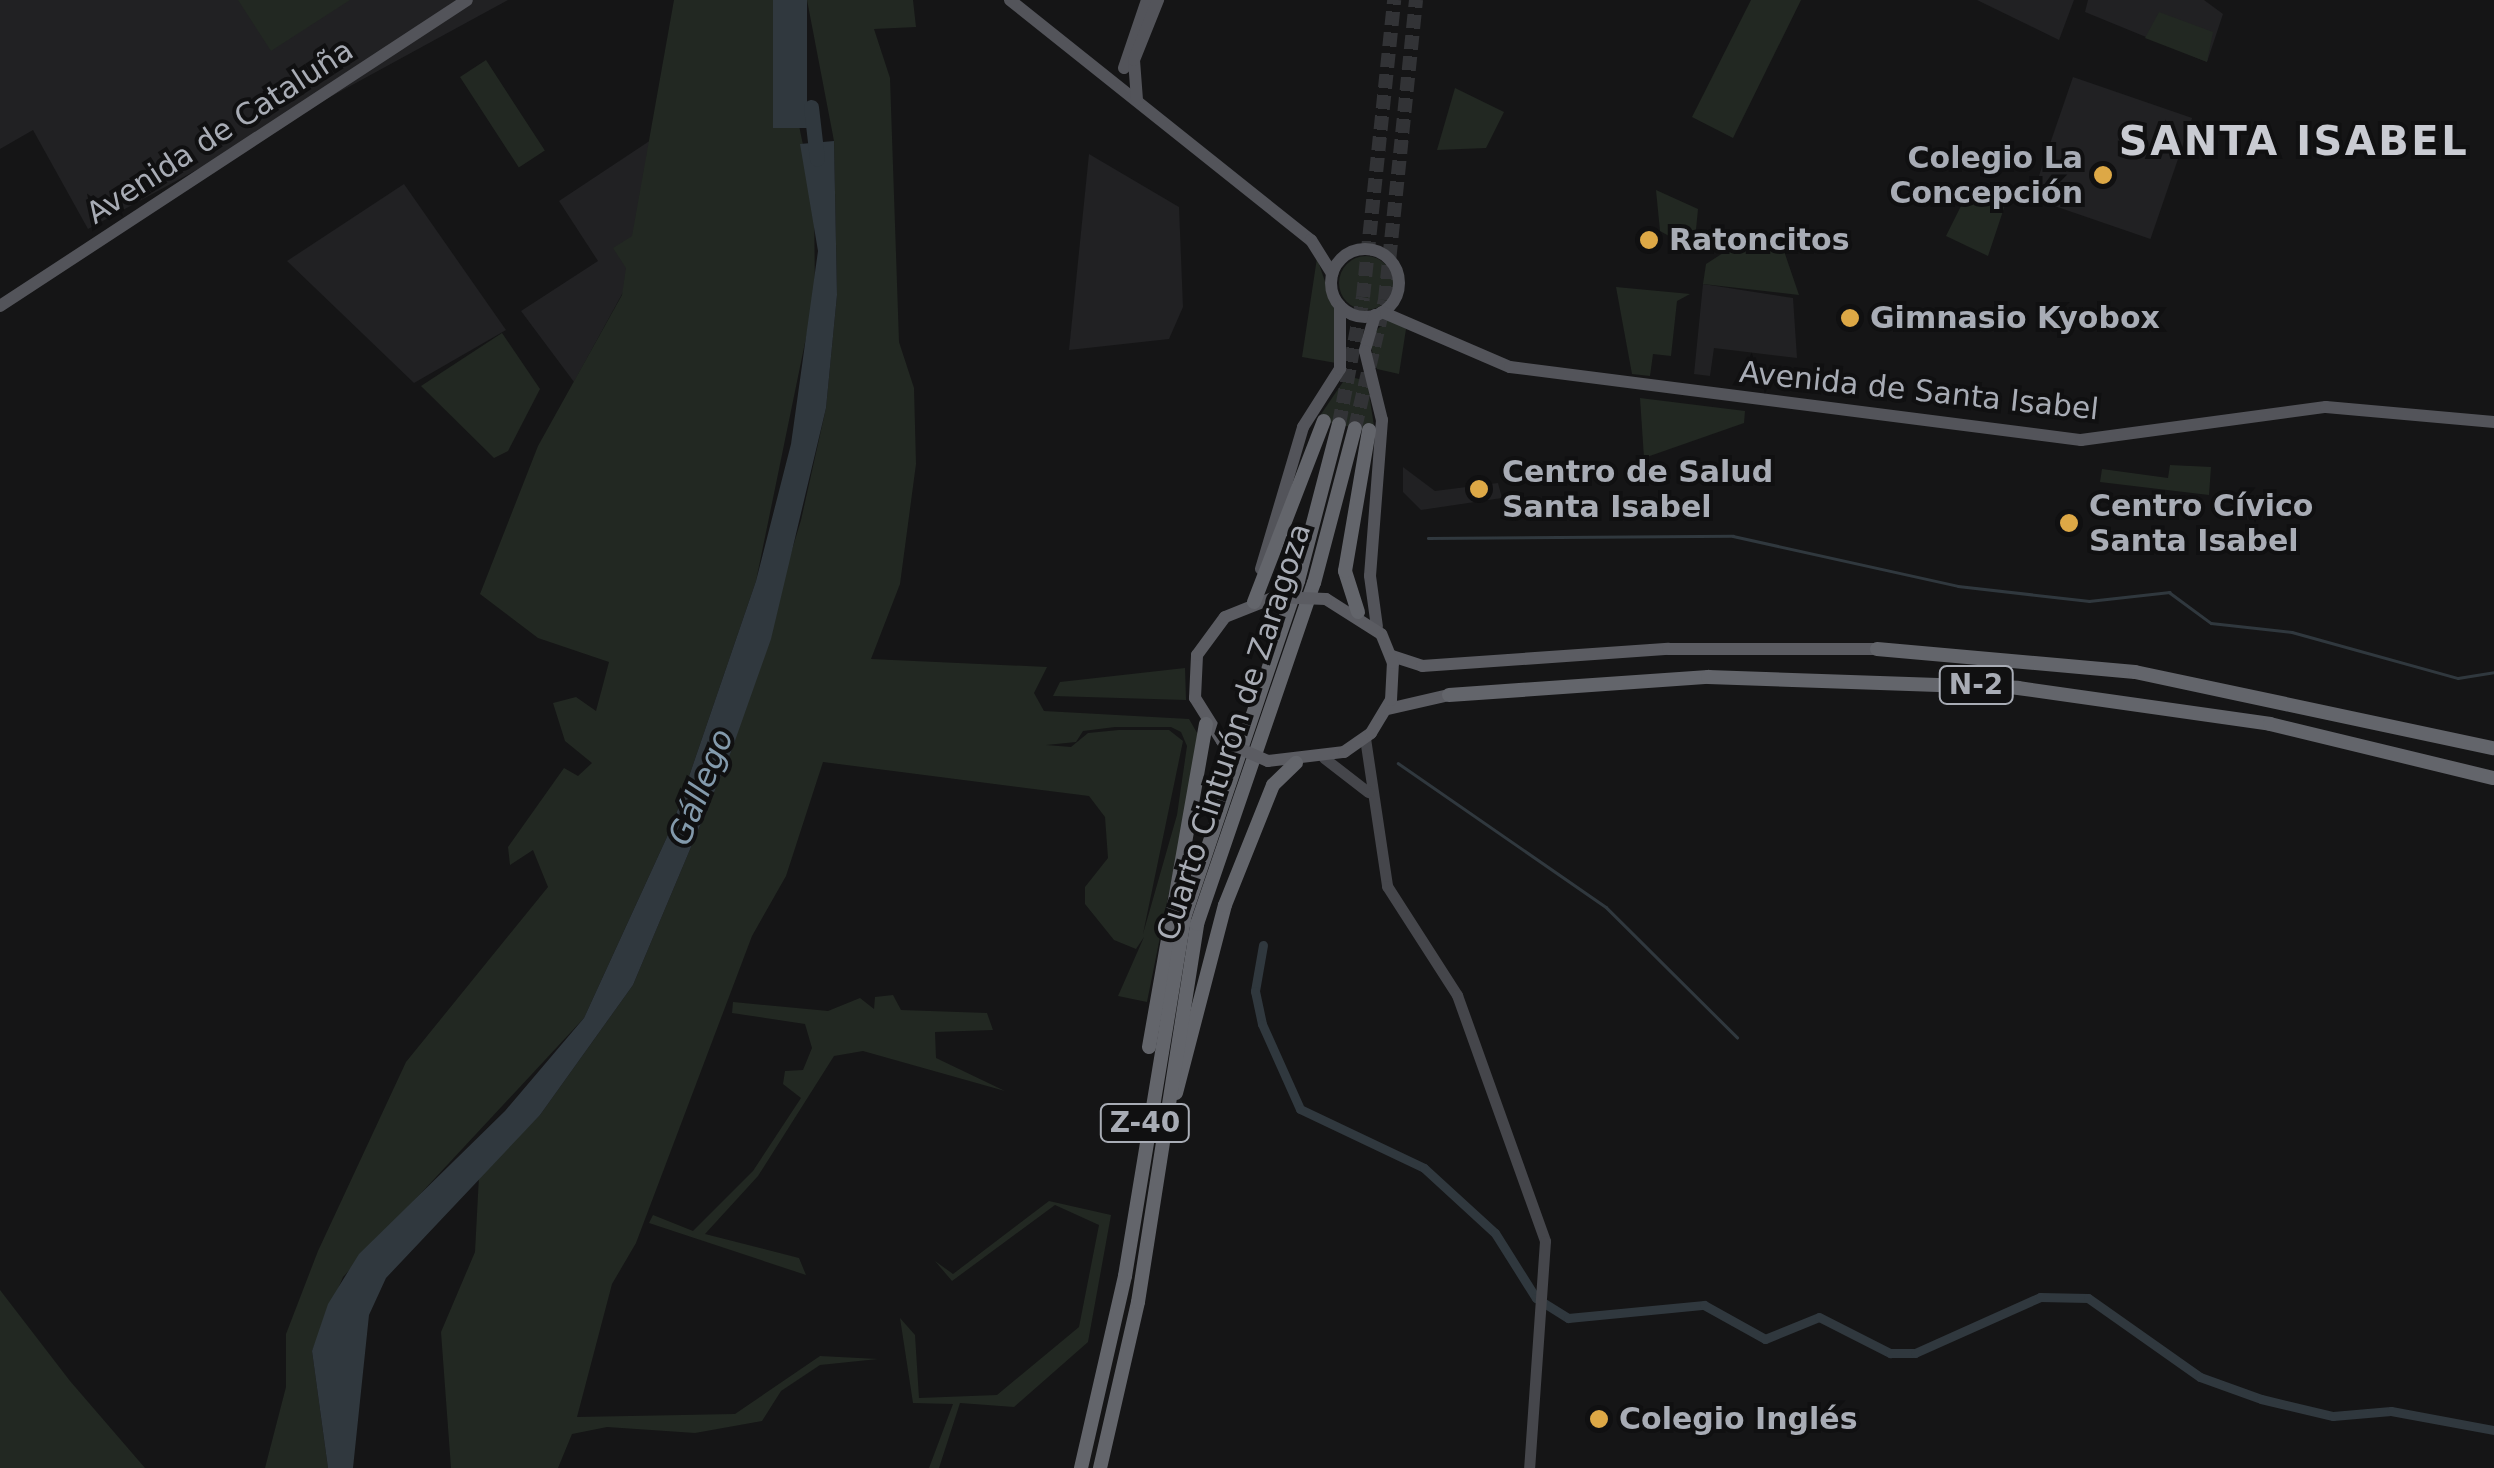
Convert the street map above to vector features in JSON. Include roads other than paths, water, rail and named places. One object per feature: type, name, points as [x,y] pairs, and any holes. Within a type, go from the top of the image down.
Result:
[{"type":"highway","name":"Z-40","points":[[1082,1468],[1124,1276],[1144,1132],[1185,915],[1298,581],[1331,423],[1250,603]]},
{"type":"highway","name":"Cuarto Cinturón de Zaragoza","points":[[1100,1468],[1156,1185],[1198,924],[1362,429],[1346,571],[1358,612]]},
{"type":"highway","points":[[1144,1132],[1163,943],[1207,758],[1206,724],[1194,688],[1197,655],[1218,624],[1250,603],[1275,597],[1326,599],[1358,612],[1377,627],[1392,656],[1388,709],[1366,738],[1324,758],[1268,761],[1222,741],[1206,724]]},
{"type":"highway","name":"N-2","points":[[1392,656],[1422,666],[1687,648],[1877,649],[2135,672],[2494,748]]},
{"type":"highway","name":"N-2","points":[[1388,709],[1450,695],[1708,677],[2018,688],[2270,724],[2494,778]]},
{"type":"highway","points":[[1156,1185],[1220,920],[1273,785],[1296,762]]},
{"type":"main road","name":"Avenida de Cataluña","points":[[0,306],[467,0]]},
{"type":"main road","points":[[1010,0],[1312,240],[1346,255],[1386,256],[1411,318]]},
{"type":"main road","points":[[1137,100],[1128,60],[1147,0]]},
{"type":"main road","points":[[1113,81],[1158,0]]},
{"type":"main road","points":[[1093,65],[1128,60]]},
{"type":"main road","points":[[1250,603],[1303,427],[1340,369],[1340,306],[1332,274],[1312,240]]},
{"type":"main road","points":[[1332,274],[1346,255]]},
{"type":"main road","points":[[1377,627],[1371,562],[1382,420],[1365,351],[1378,314],[1398,291]]},
{"type":"main road","points":[[1340,306],[1378,314]]},
{"type":"main road","name":"Avenida de Santa Isabel","points":[[1378,314],[1411,318],[1510,367],[2080,440],[2326,407],[2494,422]]},
{"type":"main road","points":[[1366,738],[1369,793],[1391,896],[1457,995],[1536,1206],[1546,1295],[1529,1468]]},
{"type":"main road","points":[[1324,758],[1369,793]]},
{"type":"water","points":[[773,0],[807,0],[807,128],[773,128]]},
{"type":"water","points":[[834,141],[837,295],[826,408],[771,639],[731,752],[633,985],[540,1115],[386,1278],[369,1315],[353,1468],[328,1468],[312,1351],[328,1304],[359,1254],[505,1111],[584,1018],[672,826],[756,581],[791,444],[818,251],[800,144]]},
{"type":"waterway","name":"Gállego","points":[[811,107],[817,159]]},
{"type":"waterway","points":[[1428,538],[1733,536],[1958,586],[2089,601],[2169,592],[2211,623],[2292,632],[2458,678],[2494,672]]},
{"type":"waterway","points":[[1398,763],[1606,907],[1737,1037]]},
{"type":"waterway","points":[[1263,945],[1255,991],[1262,1024],[1300,1109],[1424,1168],[1495,1233],[1536,1298],[1568,1318],[1704,1305],[1765,1339],[1819,1317],[1890,1353],[1915,1353],[2040,1297],[2088,1298],[2200,1377],[2261,1399],[2333,1416],[2391,1411],[2494,1430]]},
{"type":"tunnel","points":[[1339,424],[1363,297],[1394,0]]},
{"type":"tunnel","points":[[1355,428],[1385,300],[1416,0]]},
{"type":"place","name":"Colegio La Concepción","points":[[2103,175]]},
{"type":"place","name":"Ratoncitos","points":[[1649,240]]},
{"type":"place","name":"Gimnasio Kyobox","points":[[1850,318]]},
{"type":"place","name":"Centro de Salud Santa Isabel","points":[[1479,489]]},
{"type":"place","name":"Centro Cívico Santa Isabel","points":[[2069,523]]},
{"type":"place","name":"Colegio Inglés","points":[[1599,1419]]},
{"type":"district","name":"SANTA ISABEL","points":[[2294,141]]}]
